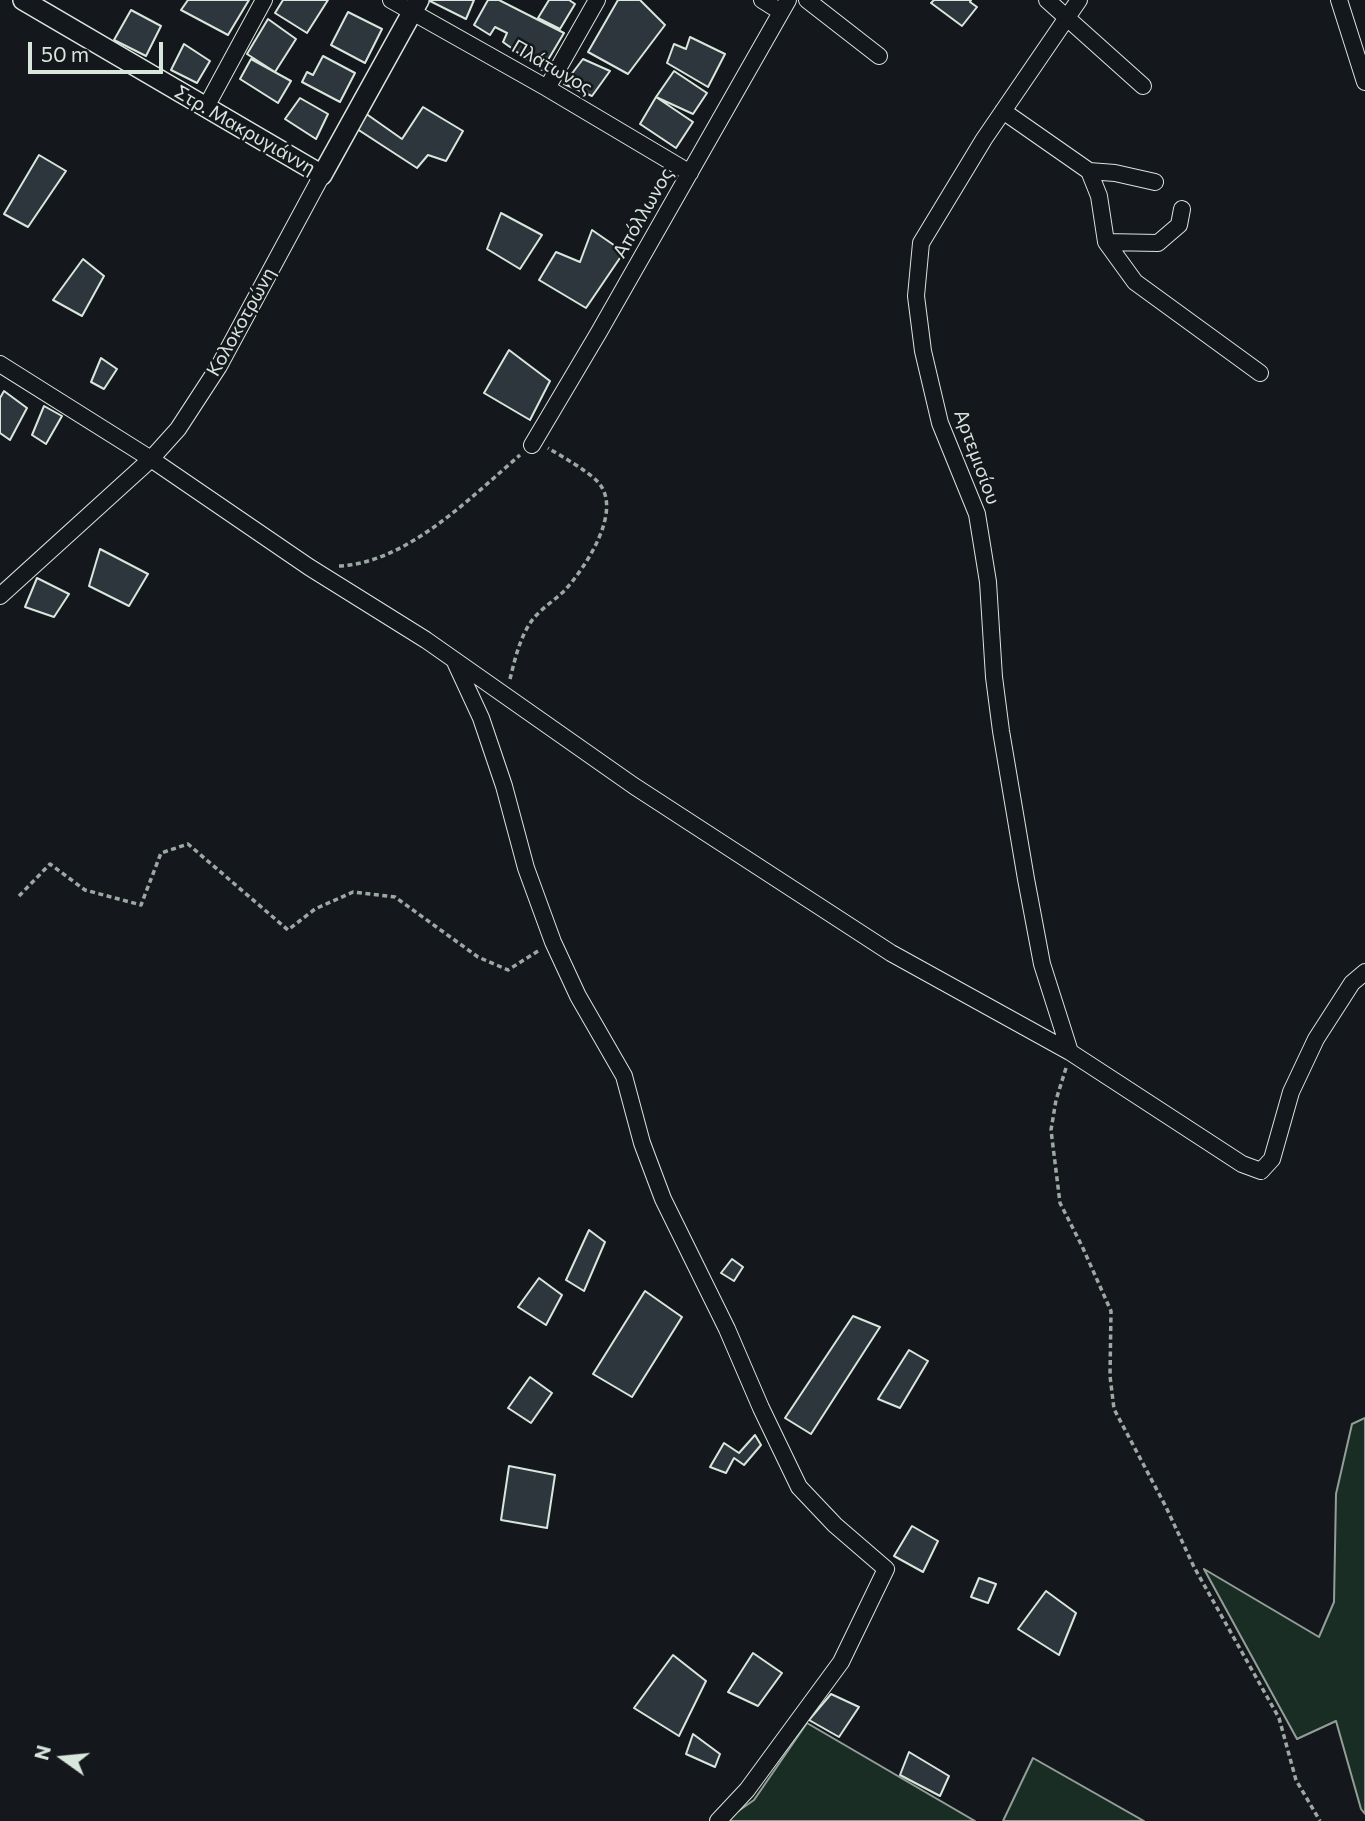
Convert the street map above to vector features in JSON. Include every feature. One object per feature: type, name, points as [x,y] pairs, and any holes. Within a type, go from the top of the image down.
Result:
[{"type":"street","name":"Στρ. Μακρυγιάννη","points":[[23,0],[322,174]]},
{"type":"street","points":[[206,107],[264,0]]},
{"type":"street","name":"Πλάτωνος","points":[[391,0],[416,6],[690,173]]},
{"type":"street","points":[[547,88],[597,0]]},
{"type":"street","points":[[762,0],[785,6]]},
{"type":"street","points":[[807,0],[879,56]]},
{"type":"street","points":[[1047,0],[1143,86]]},
{"type":"street","name":"Αρτεμισίου","points":[[1070,1052],[1042,964],[1026,879],[1001,731],[994,677],[988,582],[977,514],[940,423],[923,351],[916,296],[921,243],[1003,111],[1079,0]]},
{"type":"street","points":[[1339,0],[1365,82]]},
{"type":"street","name":"Κολοκοτρώνη","points":[[0,596],[151,459],[178,429],[219,366],[416,6]]},
{"type":"street","name":"Απόλλωνος","points":[[532,445],[785,6]]},
{"type":"street","points":[[1003,111],[1089,171],[1115,173],[1155,182]]},
{"type":"street","points":[[1089,171],[1099,196],[1106,242],[1135,282],[1261,373]]},
{"type":"street","points":[[1106,242],[1158,243],[1179,225],[1182,209]]},
{"type":"street","points":[[0,364],[151,459],[309,567],[426,640],[634,786],[891,953],[1070,1052],[1242,1164],[1261,1171],[1272,1159],[1291,1093],[1316,1039],[1352,983],[1365,972]]},
{"type":"street","points":[[455,662],[481,718],[504,786],[526,868],[553,942],[578,996],[624,1076],[642,1143],[663,1199],[727,1329],[799,1488],[835,1525],[886,1569],[841,1662],[747,1790],[718,1821]]},
{"type":"path","points":[[309,567],[347,565],[398,551],[462,504],[532,445],[549,448],[598,482],[607,499],[604,522],[596,546],[582,569],[563,592],[533,620],[524,636],[515,655],[506,698]]},
{"type":"path","points":[[19,896],[50,864],[85,890],[141,905],[160,853],[188,844],[288,930],[315,909],[353,892],[396,897],[478,957],[508,971],[553,942]]},
{"type":"path","points":[[1070,1052],[1056,1100],[1051,1130],[1052,1142],[1060,1203],[1111,1311],[1110,1376],[1114,1409],[1166,1507],[1194,1567],[1279,1718],[1296,1780],[1320,1821]]},
{"type":"green space","points":[[1365,1418],[1365,1814],[1361,1809],[1336,1721],[1297,1739],[1204,1569],[1319,1637],[1334,1602],[1336,1494],[1352,1424]]},
{"type":"green space","points":[[807,1723],[975,1821],[724,1821],[754,1800]]},
{"type":"green space","points":[[1033,1758],[1144,1821],[1003,1821]]},
{"type":"building","points":[[188,0],[249,0],[228,35],[181,10]]},
{"type":"building","points":[[283,0],[328,0],[307,33],[275,13]]},
{"type":"building","points":[[428,0],[474,0],[466,19]]},
{"type":"building","points":[[488,0],[499,0],[564,33],[542,70],[503,42],[507,33],[495,27],[490,35],[474,25]]},
{"type":"building","points":[[549,0],[569,0],[575,4],[560,29],[538,18]]},
{"type":"building","points":[[618,0],[640,0],[665,25],[628,74],[588,52]]},
{"type":"building","points":[[934,0],[971,0],[977,7],[962,26],[931,3]]},
{"type":"building","points":[[131,10],[161,26],[146,56],[114,40]]},
{"type":"building","points":[[348,12],[382,29],[365,63],[331,45]]},
{"type":"building","points":[[268,19],[296,39],[275,72],[247,54]]},
{"type":"building","points":[[690,37],[725,54],[708,87],[667,63],[674,44],[686,49]]},
{"type":"building","points":[[184,44],[210,61],[197,83],[171,70]]},
{"type":"building","points":[[323,56],[355,73],[340,102],[302,82],[307,72],[313,75]]},
{"type":"building","points":[[251,59],[291,81],[278,103],[240,79]]},
{"type":"building","points":[[583,59],[610,71],[592,96],[564,84]]},
{"type":"building","points":[[674,71],[707,93],[693,114],[656,97]]},
{"type":"building","points":[[656,97],[693,122],[676,148],[640,124]]},
{"type":"building","points":[[300,98],[328,114],[316,139],[285,119]]},
{"type":"building","points":[[423,107],[463,131],[446,161],[428,155],[417,168],[354,127],[365,113],[402,139]]},
{"type":"building","points":[[39,155],[66,171],[28,227],[4,214]]},
{"type":"building","points":[[501,213],[542,235],[520,269],[487,249]]},
{"type":"building","points":[[592,230],[624,252],[586,308],[539,280],[556,252],[580,262]]},
{"type":"building","points":[[83,259],[104,276],[82,316],[53,300]]},
{"type":"building","points":[[509,350],[550,381],[530,420],[484,393]]},
{"type":"building","points":[[101,358],[117,369],[104,389],[91,382]]},
{"type":"building","points":[[4,391],[27,408],[10,440],[0,433],[0,398]]},
{"type":"building","points":[[44,406],[62,416],[46,444],[32,435]]},
{"type":"building","points":[[100,549],[148,574],[129,606],[89,586]]},
{"type":"building","points":[[37,578],[69,594],[54,617],[25,607]]},
{"type":"building","points":[[589,1230],[605,1242],[584,1291],[566,1280]]},
{"type":"building","points":[[732,1259],[743,1267],[734,1281],[721,1273]]},
{"type":"building","points":[[539,1278],[562,1295],[546,1325],[518,1307]]},
{"type":"building","points":[[645,1291],[682,1317],[632,1397],[593,1374]]},
{"type":"building","points":[[853,1316],[880,1327],[811,1434],[785,1418]]},
{"type":"building","points":[[909,1350],[928,1361],[900,1408],[878,1399]]},
{"type":"building","points":[[530,1377],[552,1393],[531,1423],[508,1408]]},
{"type":"building","points":[[755,1435],[761,1445],[744,1465],[734,1458],[726,1473],[710,1467],[724,1443],[739,1453]]},
{"type":"building","points":[[509,1466],[555,1475],[547,1528],[501,1520]]},
{"type":"building","points":[[912,1526],[938,1541],[923,1572],[894,1556]]},
{"type":"building","points":[[979,1578],[996,1584],[988,1603],[971,1597]]},
{"type":"building","points":[[1046,1591],[1076,1613],[1059,1655],[1018,1629]]},
{"type":"building","points":[[753,1653],[782,1673],[758,1706],[728,1692]]},
{"type":"building","points":[[673,1655],[706,1681],[679,1736],[634,1708]]},
{"type":"building","points":[[831,1694],[859,1707],[839,1737],[809,1720]]},
{"type":"building","points":[[693,1734],[720,1754],[715,1767],[686,1754]]},
{"type":"building","points":[[909,1752],[949,1776],[940,1796],[900,1775]]}]
